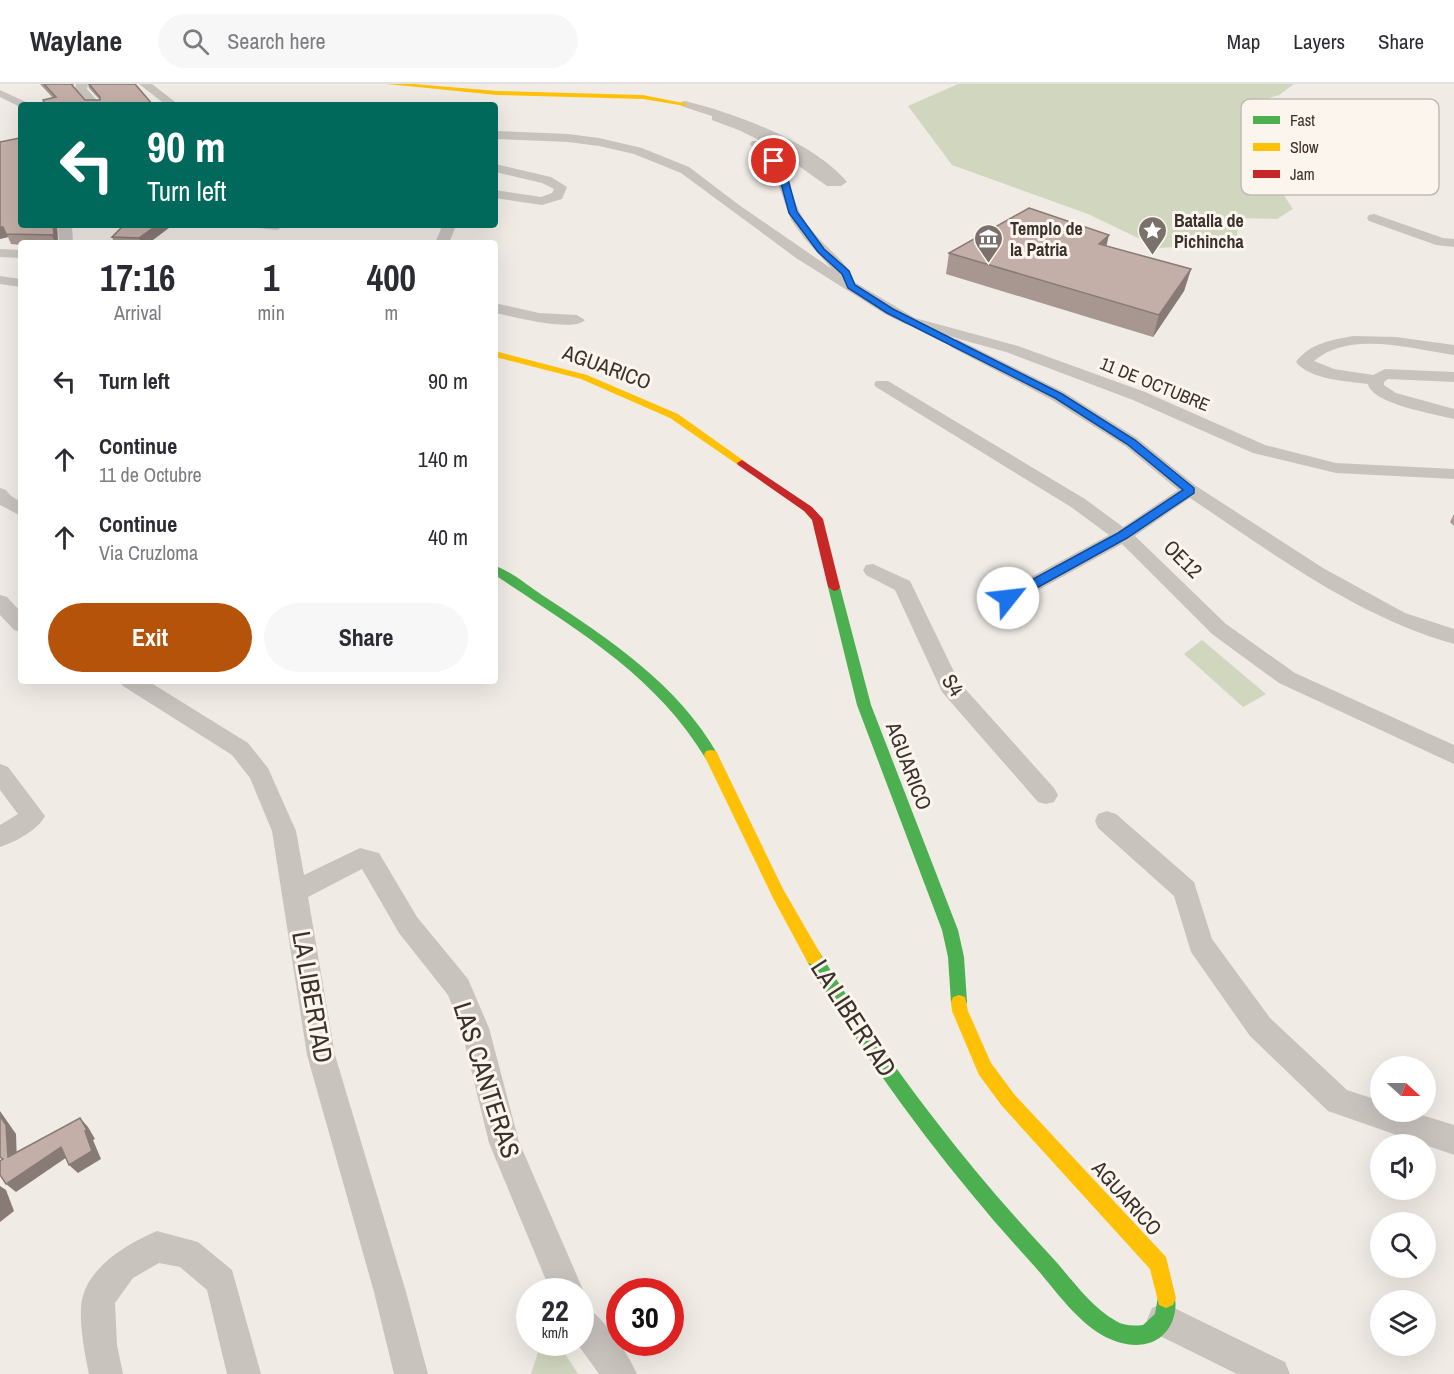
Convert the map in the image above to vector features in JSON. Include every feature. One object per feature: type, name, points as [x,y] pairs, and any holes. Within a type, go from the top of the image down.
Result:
[{"type":"street","points":[[82,84],[81,90],[92,102]]},
{"type":"street","points":[[145,84],[169,102]]},
{"type":"street","points":[[390,84],[497,93],[643,97],[685,104],[745,123],[798,151],[841,182],[832,183],[801,160],[734,123],[716,118]]},
{"type":"street","points":[[0,93],[18,102]]},
{"type":"street","points":[[685,104],[716,118],[766,150],[782,172],[794,213],[821,250],[846,273],[851,286]]},
{"type":"street","points":[[498,135],[567,138],[599,142],[638,151],[685,170],[744,215],[851,286]]},
{"type":"street","points":[[498,169],[546,180],[561,187],[557,196],[542,201],[498,194]]},
{"type":"street","points":[[1374,218],[1441,242],[1454,243]]},
{"type":"street","points":[[0,253],[18,254]]},
{"type":"street","points":[[0,280],[18,283]]},
{"type":"street","name":"11 DE OCTUBRE","points":[[851,286],[910,321],[1012,349],[1139,396],[1259,449],[1336,468],[1454,474]]},
{"type":"street","points":[[498,309],[539,318],[577,320]]},
{"type":"street","points":[[910,321],[1058,396],[1131,442],[1190,490],[1316,573],[1398,618],[1454,637]]},
{"type":"street","points":[[1454,350],[1365,340],[1342,340],[1311,354],[1304,363],[1330,374],[1376,380],[1385,374],[1454,377]]},
{"type":"street","name":"AGUARICO","points":[[498,355],[584,376],[674,416],[808,509],[817,519],[864,705],[950,930],[956,957],[960,1011],[972,1039],[985,1069],[1008,1100],[1159,1264],[1166,1280],[1168,1298],[1164,1320]]},
{"type":"street","points":[[1376,380],[1376,387],[1390,398],[1454,414]]},
{"type":"street","name":"OE12","points":[[882,384],[1078,503],[1137,546],[1219,629],[1287,678],[1454,755]]},
{"type":"street","points":[[1008,598],[1122,536],[1190,490]]},
{"type":"street","points":[[0,494],[4,500],[18,508]]},
{"type":"street","name":"S4","points":[[873,570],[903,585],[950,686],[1046,795]]},
{"type":"street","name":"LA LIBERTAD","points":[[498,572],[639,670],[700,734],[797,928],[885,1071],[1027,1246],[1096,1317],[1118,1334],[1144,1335],[1156,1330],[1164,1320]]},
{"type":"street","points":[[0,602],[18,622]]},
{"type":"street","name":"LA LIBERTAD","points":[[136,684],[240,749],[260,774],[284,831],[321,1055],[390,1292],[411,1374]]},
{"type":"street","points":[[0,773],[33,816],[0,837]]},
{"type":"street","points":[[1107,821],[1185,890],[1200,944],[1260,1027],[1338,1101],[1454,1140]]},
{"type":"street","name":"LAS CANTERAS","points":[[295,891],[360,858],[370,860],[408,925],[458,988],[475,1028],[504,1143],[562,1278]]},
{"type":"street","points":[[106,1374],[100,1345],[99,1298],[122,1267],[157,1247],[187,1253],[221,1281],[244,1374]]},
{"type":"street","points":[[1164,1320],[1273,1374]]},
{"type":"street","points":[[594,1339],[620,1374]]},
{"type":"green space","points":[[958,84],[1294,84],[1279,95],[1266,99],[1241,99],[1241,195],[1284,195],[1293,209],[1277,219],[1238,218],[1237,243],[1159,248],[1088,214],[952,165],[908,106]]},
{"type":"green space","points":[[1202,640],[1266,694],[1243,707],[1184,654]]},
{"type":"green space","points":[[537,1356],[566,1356],[578,1374],[531,1374]]},
{"type":"building","points":[[44,84],[71,84],[85,100],[100,100],[89,84],[135,84],[150,102],[44,102],[43,100],[56,97]]},
{"type":"building","points":[[18,138],[18,228],[53,228],[54,235],[6,234],[3,227],[0,227],[0,142]]},
{"type":"building","points":[[1029,208],[1109,235],[1099,244],[1191,269],[1159,315],[949,253]]},
{"type":"building","points":[[121,228],[153,228],[139,238],[112,237]]},
{"type":"building","points":[[0,1116],[6,1125],[8,1157],[80,1118],[87,1130],[85,1131],[92,1151],[69,1165],[61,1147],[6,1184],[0,1175],[0,1161],[3,1159],[0,1157]]},
{"type":"traffic: fast","points":[[498,572],[584,629],[645,675],[694,727],[711,755]]},
{"type":"traffic: fast","points":[[834,587],[864,705],[950,930],[956,957],[959,1002]]},
{"type":"traffic: fast","points":[[814,958],[865,1040],[951,1157],[1091,1314],[1107,1327],[1118,1332],[1130,1336],[1143,1335],[1154,1330],[1162,1320],[1166,1298]]},
{"type":"traffic: slow","points":[[390,84],[497,93],[643,97],[685,104]]},
{"type":"traffic: slow","points":[[498,355],[584,377],[674,416],[742,463]]},
{"type":"traffic: slow","points":[[711,755],[778,893],[814,958]]},
{"type":"traffic: slow","points":[[959,1002],[960,1011],[985,1069],[1008,1100],[1159,1264],[1166,1298]]},
{"type":"traffic: jam","points":[[742,463],[808,509],[817,519],[834,587]]},
{"type":"place","name":"Batalla de Pichincha","points":[[1153,256]]},
{"type":"place","name":"Templo de la Patria","points":[[989,264]]},
{"type":"route","points":[[774,161],[782,172],[794,213],[821,250],[846,273],[851,286],[890,311],[1058,396],[1131,442],[1190,490],[1122,536],[1008,598]]}]
